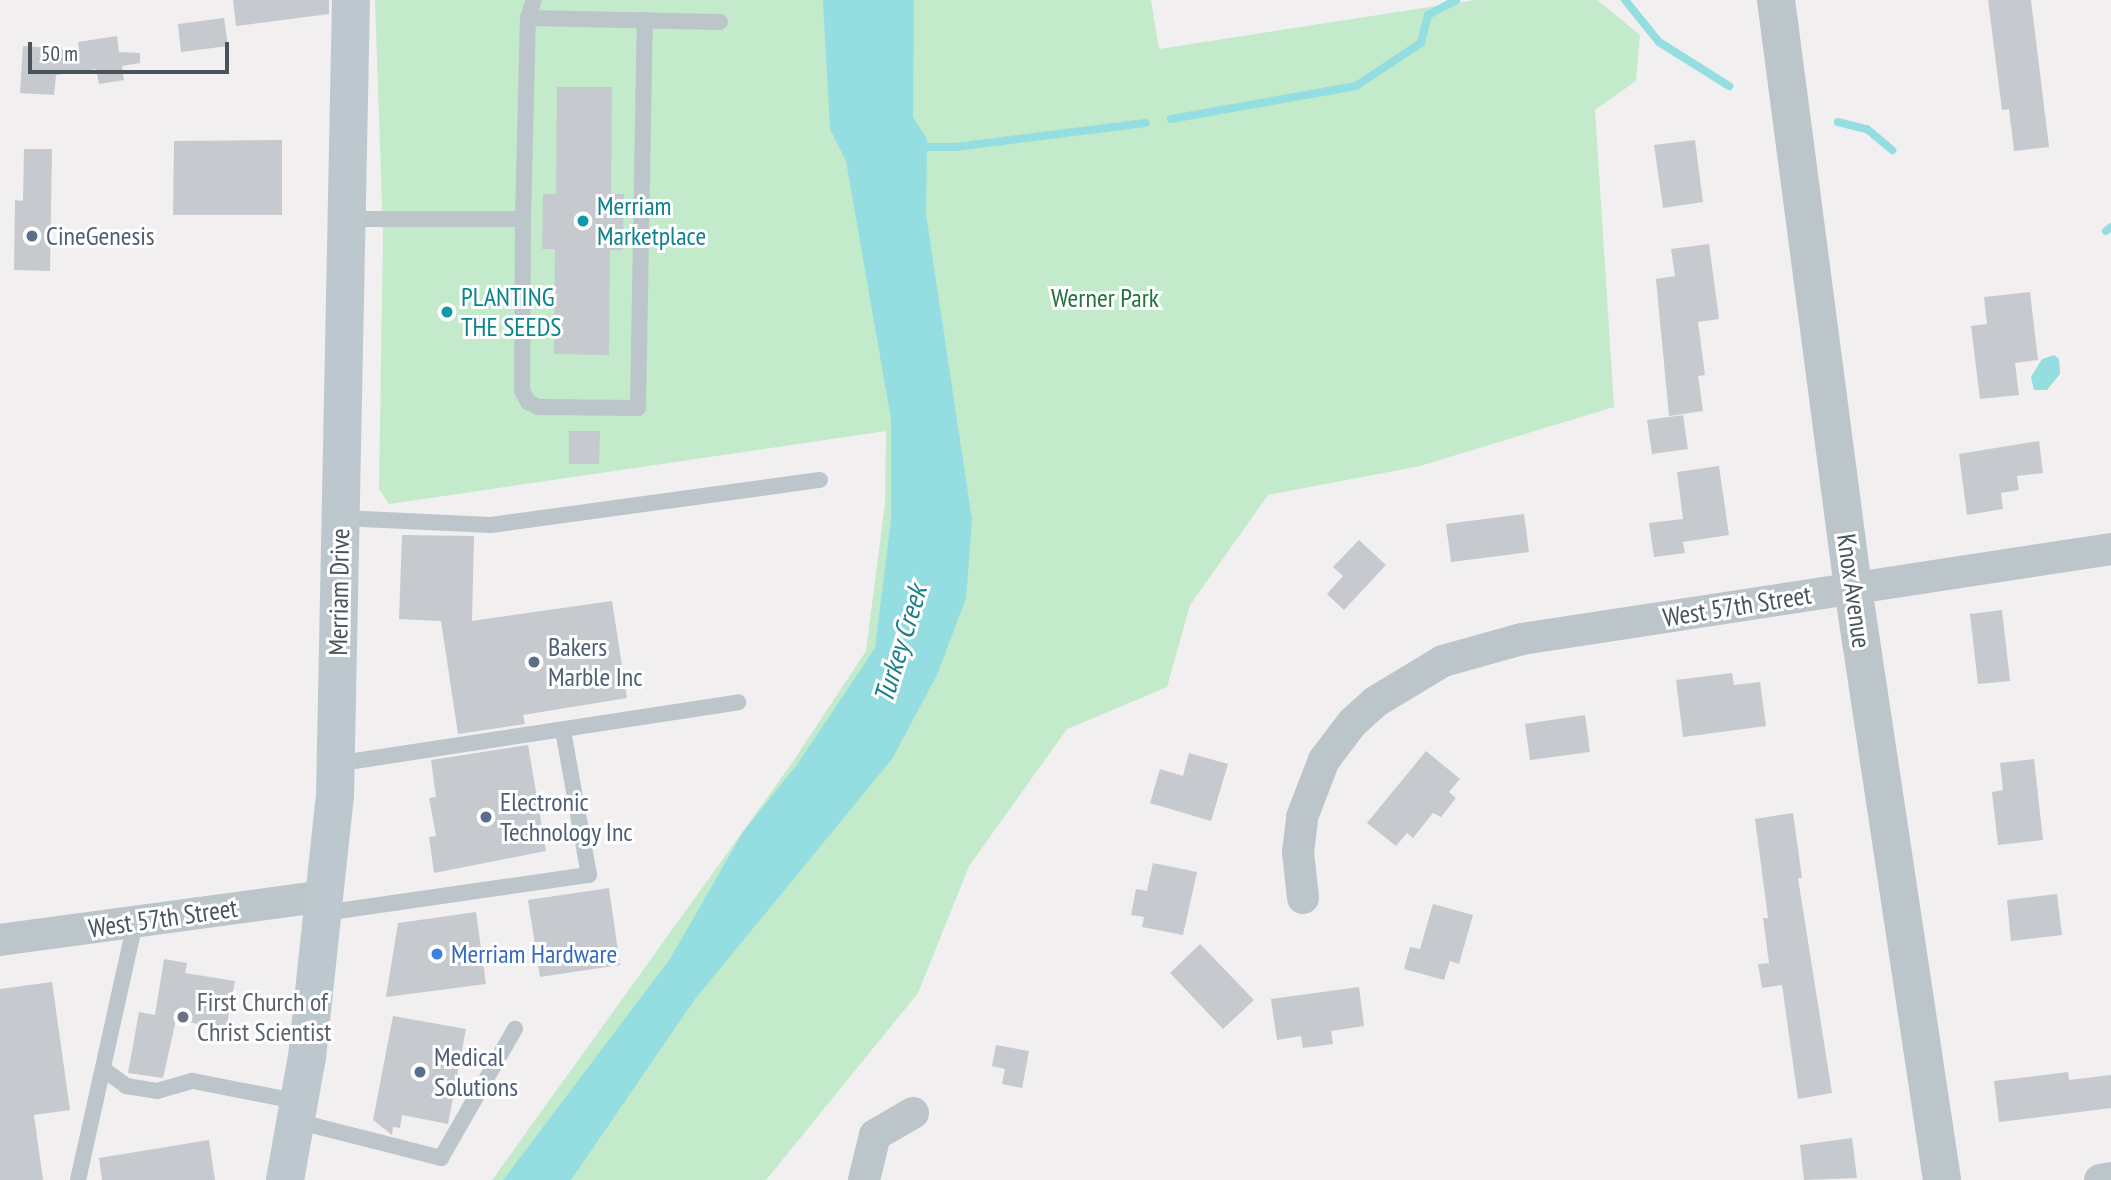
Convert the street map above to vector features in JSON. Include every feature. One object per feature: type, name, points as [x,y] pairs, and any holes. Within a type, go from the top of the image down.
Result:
[{"type":"main road","name":"Merriam Drive","points":[[285,1180],[298,1112],[325,904],[335,764],[351,0]]},
{"type":"street","name":"Knox Avenue","points":[[1776,0],[1853,588],[1942,1180]]},
{"type":"street","name":"West 57th Street","points":[[1303,898],[1298,852],[1312,783],[1352,723],[1375,702],[1443,661],[1522,639],[2111,549]]},
{"type":"street","name":"West 57th Street","points":[[0,940],[135,922],[325,904]]},
{"type":"street","points":[[864,1180],[875,1135],[913,1113]]},
{"type":"street","points":[[2100,1180],[2111,1178]]},
{"type":"lane","points":[[534,0],[528,18],[522,391],[528,402],[538,407],[638,408],[645,20]]},
{"type":"lane","points":[[528,18],[720,22]]},
{"type":"lane","points":[[347,219],[523,219]]},
{"type":"lane","points":[[341,517],[491,525],[820,481]]},
{"type":"lane","points":[[335,764],[738,702]]},
{"type":"lane","points":[[325,904],[589,875],[563,730]]},
{"type":"lane","points":[[78,1180],[135,922]]},
{"type":"lane","points":[[103,1069],[126,1086],[157,1090],[193,1081],[441,1158],[515,1029]]},
{"type":"green space","name":"Werner Park","points":[[375,0],[1151,0],[1159,49],[1475,0],[1597,0],[1640,35],[1636,81],[1595,110],[1614,407],[1420,466],[1268,495],[1190,605],[1167,687],[1067,729],[969,866],[918,993],[766,1180],[492,1180],[792,763],[866,651],[885,504],[886,431],[389,504],[379,489],[383,235]]},
{"type":"water","name":"Turkey Creek","points":[[823,0],[914,0],[913,117],[927,139],[926,214],[972,520],[966,598],[937,675],[892,759],[695,999],[571,1180],[503,1180],[670,959],[743,832],[796,766],[875,648],[891,520],[891,419],[846,161],[830,129]]},
{"type":"water","points":[[2054,355],[2059,359],[2060,374],[2047,390],[2034,390],[2031,377],[2042,359]]},
{"type":"building","points":[[233,0],[329,0],[329,14],[236,26]]},
{"type":"building","points":[[1988,0],[2031,0],[2049,147],[2014,151],[2009,109],[2002,110]]},
{"type":"building","points":[[224,18],[228,46],[181,52],[178,24]]},
{"type":"building","points":[[117,36],[119,52],[140,53],[140,63],[122,66],[124,80],[99,84],[96,69],[56,75],[54,95],[20,93],[23,46],[79,50],[78,42]]},
{"type":"building","name":"Merriam Marketplace","points":[[557,87],[612,87],[611,194],[624,194],[623,250],[610,250],[609,355],[554,354],[555,249],[542,249],[543,194],[556,194]]},
{"type":"building","points":[[282,140],[282,215],[173,215],[174,141]]},
{"type":"building","points":[[1695,140],[1703,202],[1663,208],[1654,145]]},
{"type":"building","name":"CineGenesis","points":[[24,149],[52,149],[50,271],[14,270],[15,200],[23,201]]},
{"type":"building","points":[[1709,244],[1719,319],[1698,322],[1705,375],[1698,376],[1703,411],[1669,416],[1656,279],[1675,276],[1671,249]]},
{"type":"building","points":[[2030,292],[2038,360],[2015,363],[2019,395],[1980,399],[1971,326],[1987,324],[1984,297]]},
{"type":"building","points":[[1683,415],[1688,449],[1652,454],[1647,420]]},
{"type":"building","points":[[569,431],[600,431],[599,464],[569,464]]},
{"type":"building","points":[[2039,441],[2043,473],[2017,476],[2019,490],[2001,493],[2003,509],[1967,515],[1959,454]]},
{"type":"building","points":[[1719,466],[1729,535],[1683,542],[1685,553],[1654,557],[1649,523],[1683,519],[1677,472]]},
{"type":"building","points":[[1524,514],[1529,552],[1451,562],[1446,524]]},
{"type":"building","name":"Bakers Marble Inc","points":[[402,535],[474,536],[472,621],[612,601],[627,698],[523,715],[525,724],[458,734],[441,621],[399,619]]},
{"type":"building","points":[[1359,540],[1386,565],[1344,610],[1327,594],[1343,576],[1333,567]]},
{"type":"building","points":[[2002,610],[2010,681],[1978,684],[1970,614]]},
{"type":"building","points":[[1732,673],[1734,685],[1760,682],[1766,726],[1683,737],[1676,680]]},
{"type":"building","points":[[1585,715],[1590,752],[1530,760],[1525,724]]},
{"type":"building","name":"Electronic Technology Inc","points":[[528,745],[546,851],[434,873],[429,837],[436,836],[429,798],[436,797],[431,760]]},
{"type":"building","points":[[1426,751],[1460,779],[1449,792],[1456,798],[1441,817],[1433,813],[1413,838],[1407,833],[1396,846],[1367,823]]},
{"type":"building","points":[[1189,753],[1228,764],[1211,821],[1150,803],[1160,769],[1183,776]]},
{"type":"building","points":[[2034,759],[2043,840],[1998,845],[1992,792],[2003,790],[2000,763]]},
{"type":"building","points":[[1793,813],[1802,878],[1798,878],[1832,1093],[1798,1099],[1782,985],[1762,988],[1758,964],[1769,963],[1763,918],[1768,918],[1755,819]]},
{"type":"building","points":[[1153,863],[1197,872],[1183,935],[1142,927],[1144,917],[1131,915],[1136,889],[1147,891]]},
{"type":"building","points":[[609,888],[620,965],[540,977],[528,900]]},
{"type":"building","points":[[2057,894],[2062,935],[2011,941],[2007,900]]},
{"type":"building","points":[[1433,904],[1473,915],[1459,964],[1450,961],[1444,980],[1404,969],[1410,947],[1420,949]]},
{"type":"building","name":"Merriam Hardware","points":[[476,912],[486,984],[386,997],[398,923]]},
{"type":"building","points":[[1200,944],[1254,1000],[1223,1029],[1170,973]]},
{"type":"building","name":"First Church of Christ Scientist","points":[[164,959],[187,963],[185,973],[235,981],[226,1029],[176,1020],[163,1078],[128,1073],[139,1012],[155,1015]]},
{"type":"building","points":[[52,982],[70,1110],[34,1115],[43,1180],[0,1180],[0,989]]},
{"type":"building","points":[[1359,987],[1364,1026],[1331,1031],[1333,1044],[1303,1048],[1301,1036],[1277,1040],[1271,999]]},
{"type":"building","name":"Medical Solutions","points":[[393,1016],[466,1029],[448,1124],[402,1115],[400,1128],[393,1127],[392,1135],[373,1120]]},
{"type":"building","points":[[996,1045],[1029,1051],[1022,1088],[1002,1084],[1005,1069],[992,1066]]},
{"type":"building","points":[[2068,1072],[2069,1080],[2111,1075],[2111,1108],[1999,1122],[1994,1081]]},
{"type":"building","points":[[1852,1138],[1857,1178],[1804,1180],[1800,1145]]},
{"type":"building","points":[[209,1140],[215,1180],[102,1180],[99,1158]]},
{"type":"waterway","points":[[1171,119],[1356,86],[1421,43],[1428,15],[1456,0]]},
{"type":"waterway","points":[[1625,0],[1659,42],[1729,86]]},
{"type":"waterway","points":[[1838,122],[1867,129],[1892,150]]},
{"type":"waterway","points":[[919,147],[955,147],[1145,123]]},
{"type":"waterway","points":[[2106,231],[2111,227]]},
{"type":"place","name":"Merriam Marketplace","points":[[583,221]]},
{"type":"place","name":"CineGenesis","points":[[32,236]]},
{"type":"place","name":"PLANTING THE SEEDS","points":[[447,312]]},
{"type":"place","name":"Bakers Marble Inc","points":[[534,662]]},
{"type":"place","name":"Electronic Technology Inc","points":[[486,817]]},
{"type":"place","name":"Merriam Hardware","points":[[437,954]]},
{"type":"place","name":"First Church of Christ Scientist","points":[[183,1017]]},
{"type":"place","name":"Medical Solutions","points":[[420,1072]]}]
